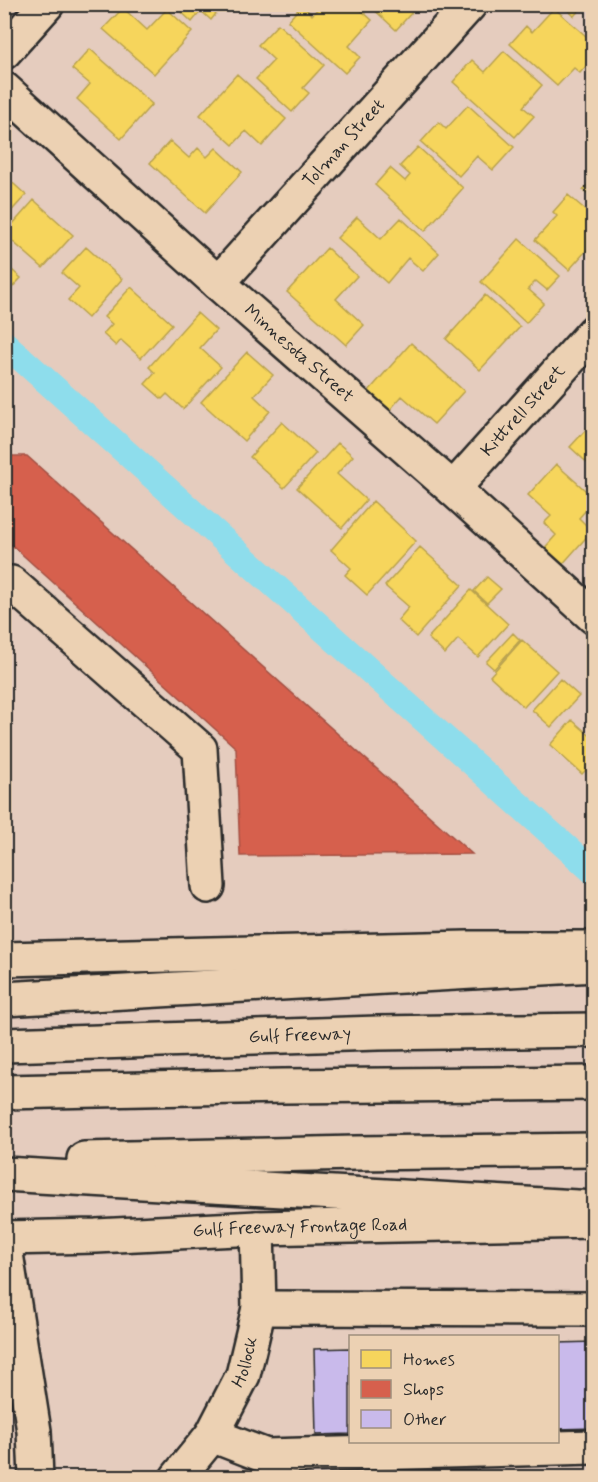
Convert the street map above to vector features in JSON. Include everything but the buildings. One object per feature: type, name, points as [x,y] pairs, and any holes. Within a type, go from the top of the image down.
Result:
[{"type":"main road","points":[[4,52],[47,4]]},
{"type":"main road","name":"Tolman Street","points":[[218,283],[470,4]]},
{"type":"main road","name":"Minnesota Street","points":[[4,89],[218,283],[453,489],[594,617]]},
{"type":"main road","name":"Kittrell Street","points":[[453,489],[594,332]]},
{"type":"main road","points":[[4,584],[11,583],[200,749],[208,886]]},
{"type":"main road","points":[[4,959],[468,948],[594,948]]},
{"type":"main road","points":[[4,999],[594,965]]},
{"type":"main road","name":"Gulf Freeway","points":[[4,1045],[366,1033],[594,1030]]},
{"type":"main road","points":[[4,1092],[594,1083]]},
{"type":"main road","points":[[4,1161],[594,1150]]},
{"type":"main road","points":[[4,1174],[594,1208]]},
{"type":"main road","name":"Gulf Freeway Frontage Road","points":[[4,1240],[257,1228],[594,1221]]},
{"type":"main road","name":"Hollock","points":[[177,1478],[212,1435],[243,1375],[259,1308],[257,1228]]},
{"type":"main road","points":[[4,1240],[34,1431],[36,1478]]},
{"type":"main road","points":[[259,1308],[594,1309]]},
{"type":"main road","points":[[212,1435],[266,1456],[594,1447]]},
{"type":"waterway","points":[[4,343],[594,872]]}]
